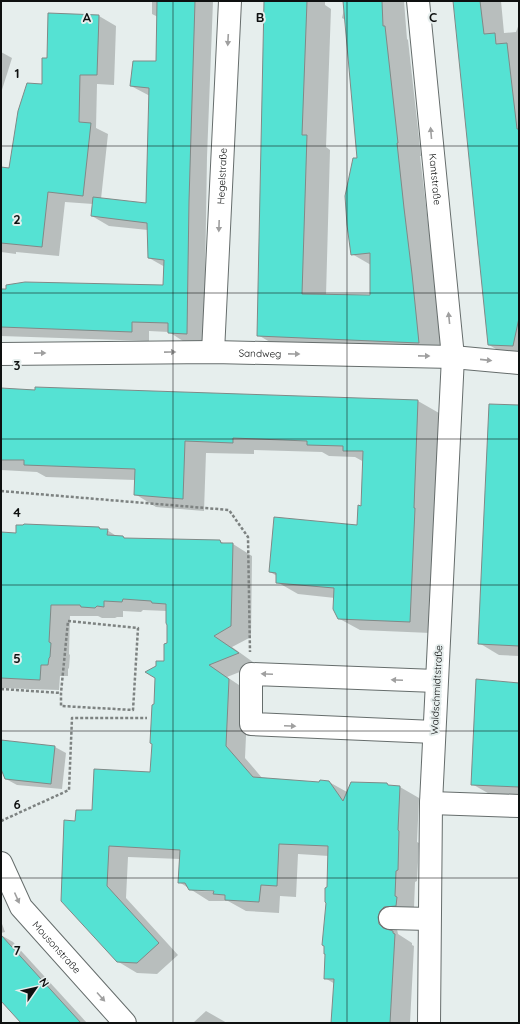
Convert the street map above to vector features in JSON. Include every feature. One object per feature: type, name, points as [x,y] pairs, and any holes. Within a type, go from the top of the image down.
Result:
[{"type":"street","name":"Hegelstraße","points":[[213,352],[230,1]]},
{"type":"street","name":"Kantstraße","points":[[418,1],[453,357]]},
{"type":"street","name":"Sandweg","points":[[1,354],[213,352],[453,357],[519,363]]},
{"type":"street","name":"Waldschmidtstraße","points":[[429,1023],[431,803],[453,357]]},
{"type":"street","points":[[434,732],[251,724],[250,674],[436,681]]},
{"type":"street","points":[[431,803],[519,806]]},
{"type":"street","name":"Mousonstraße","points":[[1,863],[21,907],[125,1023]]},
{"type":"street","points":[[390,918],[429,919]]},
{"type":"path","points":[[1,492],[230,510],[248,537],[250,674]]},
{"type":"path","points":[[68,621],[138,628],[133,710],[61,706],[61,693],[68,621]]},
{"type":"path","points":[[1,689],[61,693]]},
{"type":"path","points":[[1,821],[69,790],[72,718],[147,718]]},
{"type":"building","points":[[157,1],[195,1],[187,334],[168,333],[168,323],[132,322],[132,332],[1,327],[1,289],[6,289],[6,285],[25,282],[163,285],[164,260],[148,258],[147,223],[91,216],[93,197],[146,203],[149,88],[130,86],[133,61],[156,61]]},
{"type":"building","points":[[264,1],[307,1],[302,135],[307,135],[302,294],[370,295],[370,253],[351,255],[347,225],[345,196],[353,158],[357,158],[343,1],[382,1],[383,26],[385,26],[419,343],[257,336]]},
{"type":"building","points":[[453,1],[480,1],[484,34],[495,33],[496,44],[507,43],[517,129],[519,129],[519,318],[513,346],[488,345]]},
{"type":"building","points":[[48,13],[99,15],[97,75],[80,75],[79,122],[91,123],[83,196],[48,192],[42,247],[1,243],[1,167],[9,168],[18,111],[27,83],[42,84],[42,58],[47,58]]},
{"type":"building","points":[[35,387],[418,400],[410,622],[338,619],[333,609],[334,588],[276,583],[276,573],[269,572],[274,517],[357,525],[358,505],[361,506],[363,451],[343,451],[343,446],[307,445],[307,441],[233,438],[233,443],[185,441],[183,499],[134,495],[135,469],[24,465],[24,460],[1,460],[1,388],[35,390]]},
{"type":"building","points":[[489,404],[519,405],[519,646],[478,644]]},
{"type":"building","points":[[16,525],[99,527],[100,529],[108,529],[107,535],[123,536],[124,538],[220,540],[221,543],[233,543],[231,626],[214,636],[239,653],[209,665],[229,679],[226,746],[253,777],[319,782],[320,780],[329,781],[343,801],[351,782],[387,783],[388,785],[400,786],[398,870],[396,871],[395,896],[397,897],[396,906],[384,907],[380,911],[378,917],[379,924],[383,928],[393,931],[395,934],[390,1023],[331,1023],[334,979],[324,979],[325,954],[324,946],[322,945],[326,903],[325,888],[327,887],[328,846],[279,844],[277,886],[261,885],[259,902],[225,900],[225,895],[213,894],[214,891],[189,890],[185,883],[178,883],[180,850],[109,846],[107,886],[159,943],[137,963],[117,962],[61,901],[64,820],[75,821],[76,810],[92,810],[94,769],[150,772],[152,705],[154,704],[155,678],[145,672],[156,666],[156,661],[164,661],[164,644],[167,643],[166,604],[152,603],[151,601],[123,599],[122,602],[104,601],[104,607],[97,606],[95,608],[81,607],[80,605],[51,605],[49,642],[51,643],[50,657],[48,665],[41,665],[40,680],[1,678],[1,532],[16,533]]},
{"type":"building","points":[[476,679],[519,683],[519,787],[471,785]]},
{"type":"building","points":[[1,740],[55,746],[51,784],[5,779],[1,769]]},
{"type":"building","points":[[1,935],[81,1023],[21,1023],[1,1001]]}]
